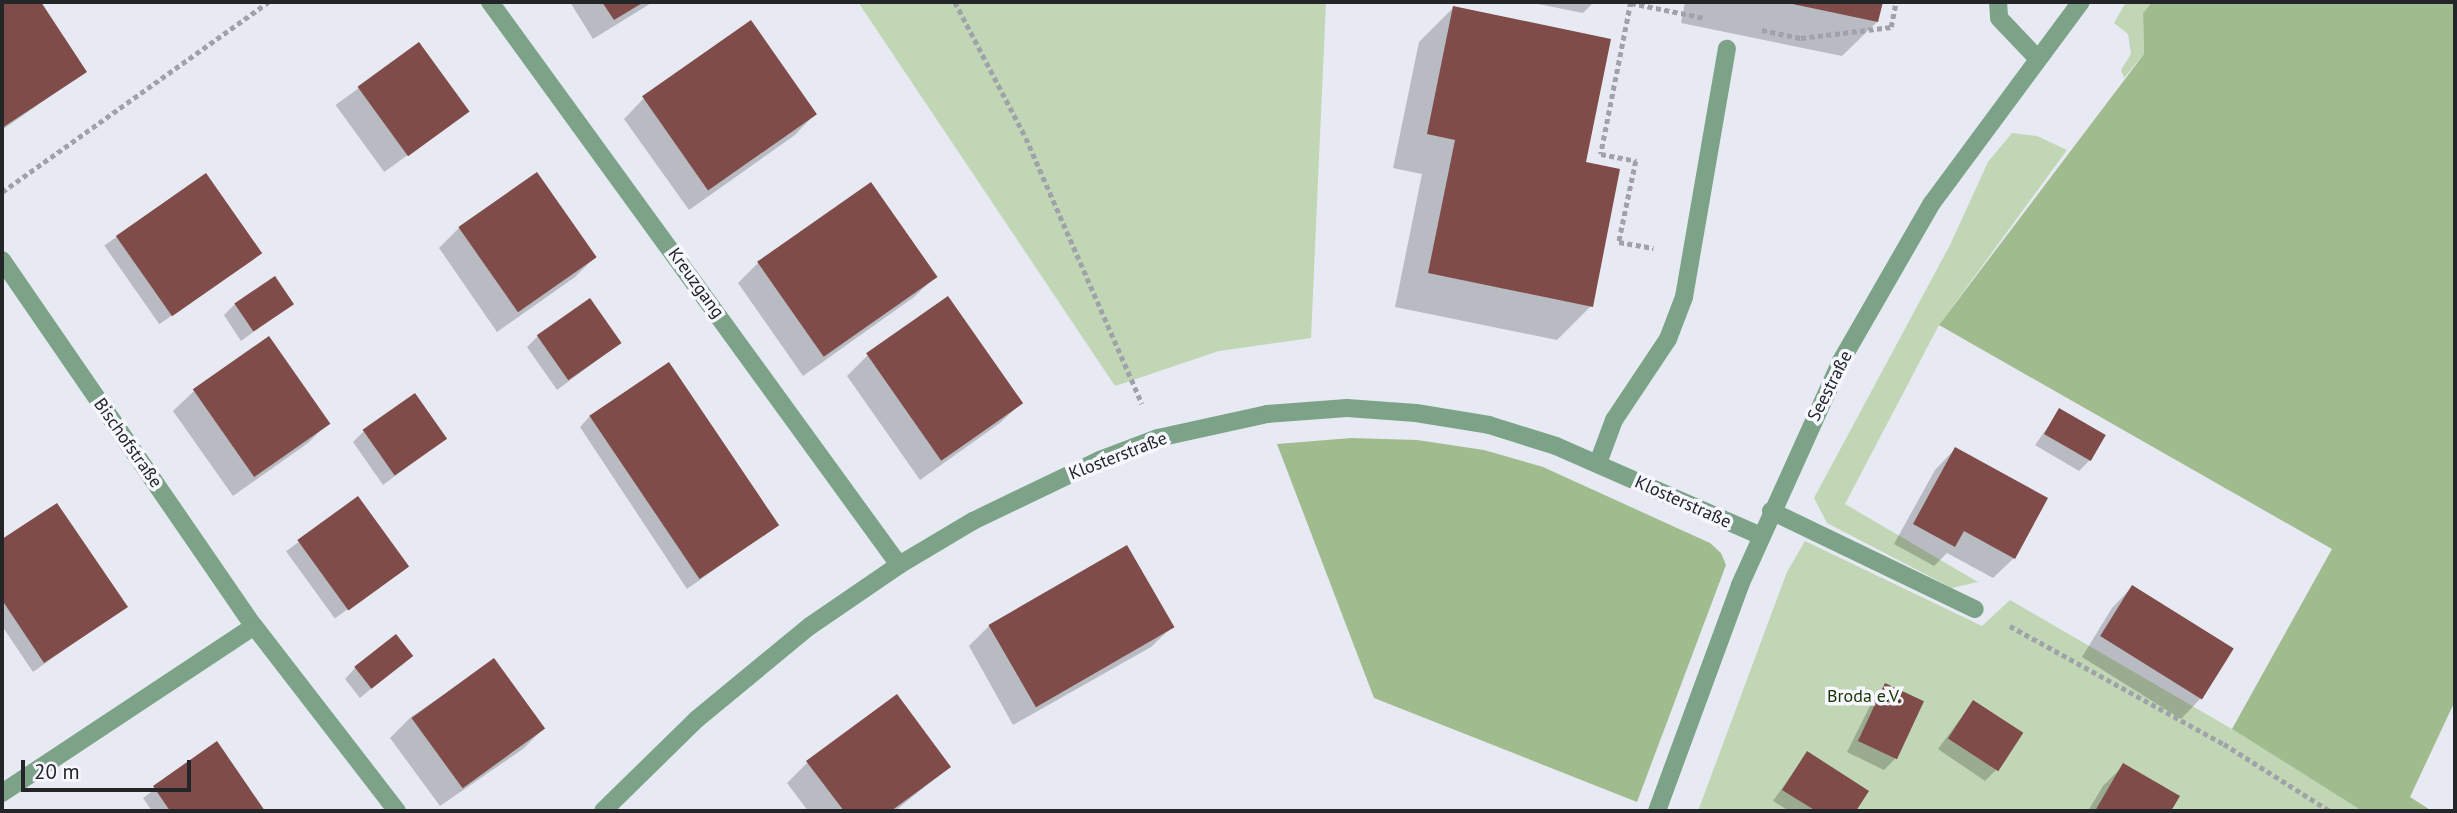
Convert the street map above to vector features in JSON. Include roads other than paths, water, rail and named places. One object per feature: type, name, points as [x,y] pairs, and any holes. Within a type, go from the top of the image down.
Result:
[{"type":"street","name":"Kreuzgang","points":[[490,2],[899,565]]},
{"type":"street","points":[[1998,2],[1999,18],[2036,57]]},
{"type":"street","name":"Seestraße","points":[[1657,811],[1771,511],[1841,361],[1919,227],[2036,57],[2081,2]]},
{"type":"street","points":[[1598,463],[1619,412],[1668,339],[1684,297],[1727,49]]},
{"type":"street","name":"Bischofstraße","points":[[2,260],[254,626],[397,811]]},
{"type":"street","name":"Klosterstraße","points":[[603,811],[697,719],[810,625],[899,565],[972,521],[1100,460],[1158,438],[1267,414],[1347,408],[1416,413],[1489,425],[1598,463],[1761,536]]},
{"type":"street","points":[[1771,511],[1975,609]]},
{"type":"street","points":[[2,793],[254,626]]},
{"type":"park label","name":"Broda e.V.","points":[[1864,696]]}]
